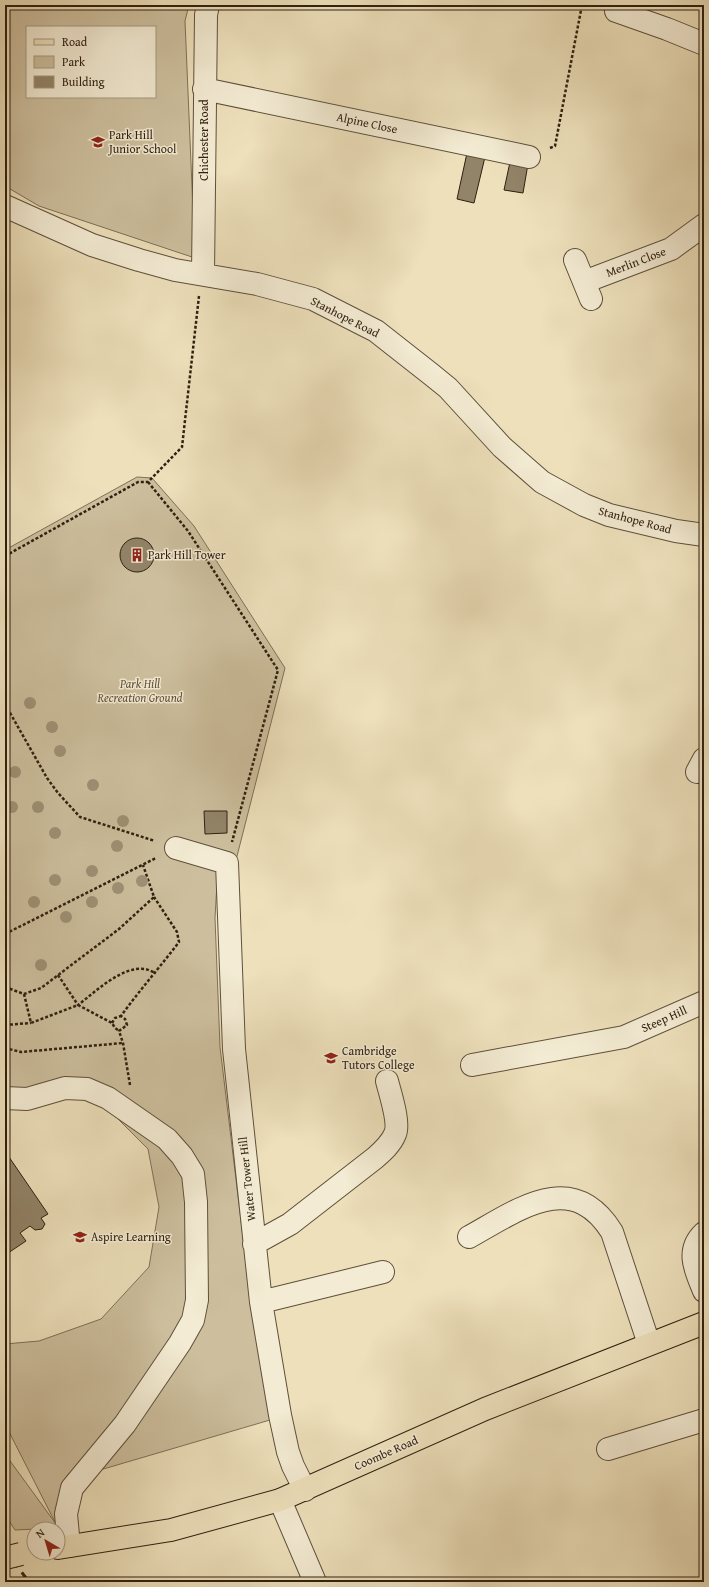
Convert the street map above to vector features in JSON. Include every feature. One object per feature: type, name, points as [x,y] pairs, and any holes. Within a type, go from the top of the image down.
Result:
[{"type":"main road","name":"Coombe Road","points":[[66,1547],[171,1530],[280,1500],[485,1409],[704,1323]]},
{"type":"street","name":"Chichester Road","points":[[203,274],[204,88],[206,15],[208,5]]},
{"type":"street","points":[[616,11],[704,44]]},
{"type":"street","name":"Alpine Close","points":[[204,88],[529,157]]},
{"type":"street","name":"Stanhope Road","points":[[5,206],[92,245],[175,270],[257,284],[313,299],[376,331],[448,388],[502,447],[542,482],[584,505],[609,515],[676,531],[704,535]]},
{"type":"street","name":"Merlin Close","points":[[576,260],[588,290],[671,249],[704,225]]},
{"type":"street","points":[[176,848],[227,863]]},
{"type":"street","name":"Water Tower Hill","points":[[227,863],[234,1049],[261,1302],[278,1408],[288,1452],[305,1490]]},
{"type":"street","name":"Steep Hill","points":[[472,1065],[624,1037],[704,1002]]},
{"type":"street","points":[[254,1244],[290,1224],[375,1158],[388,1146],[396,1132],[396,1115],[388,1081]]},
{"type":"street","points":[[5,1098],[27,1099],[65,1088],[87,1089],[108,1098],[166,1139],[182,1156],[192,1174],[196,1202],[197,1300],[193,1320],[180,1343],[125,1424],[72,1488],[66,1521]]},
{"type":"street","points":[[469,1236],[529,1204],[542,1200],[558,1198],[581,1203],[592,1208],[606,1222],[612,1232],[649,1344]]},
{"type":"street","points":[[704,1233],[698,1239],[695,1246],[693,1263],[704,1291]]},
{"type":"street","points":[[261,1302],[382,1272]]},
{"type":"street","points":[[608,1449],[704,1420]]},
{"type":"street","points":[[280,1500],[315,1582]]},
{"type":"path","points":[[529,157],[555,146],[582,5]]},
{"type":"path","points":[[5,556],[138,482],[148,482],[182,447],[198,300],[203,274]]},
{"type":"path","points":[[148,482],[188,531],[278,670],[227,863]]},
{"type":"path","points":[[5,704],[47,778],[58,793],[80,817],[176,848]]},
{"type":"path","points":[[5,934],[176,848]]},
{"type":"path","points":[[112,1023],[115,1018],[121,1016],[179,942],[177,932],[154,897],[143,865]]},
{"type":"path","points":[[5,987],[24,994],[41,988],[119,929],[154,897]]},
{"type":"path","points":[[5,1025],[31,1023],[78,1005],[120,974],[134,969],[146,969],[156,973]]},
{"type":"path","points":[[58,975],[78,1005],[112,1023],[114,1028],[119,1031],[123,1042],[136,1117]]},
{"type":"path","points":[[24,994],[31,1023]]},
{"type":"path","points":[[119,1031],[127,1024],[125,1019],[121,1016]]},
{"type":"path","points":[[5,1047],[9,1050],[22,1052],[123,1042]]},
{"type":"green space","name":"Park Hill Junior School","points":[[5,5],[189,5],[185,21],[195,258],[39,206],[5,186]]},
{"type":"green space","name":"Park Hill Recreation Ground","points":[[137,477],[152,478],[194,526],[285,668],[235,864],[218,865],[215,918],[220,1047],[252,1312],[270,1420],[100,1470],[89,1483],[79,1501],[77,1515],[78,1524],[66,1526],[66,1521],[54,1521],[5,1424],[5,1344],[39,1341],[101,1319],[149,1267],[159,1207],[148,1149],[103,1104],[86,1095],[5,1105],[5,550]]},
{"type":"green space","name":"Park Hill Recreation Ground","points":[[5,1454],[54,1521],[26,1521],[26,1529],[15,1530],[5,1515]]},
{"type":"building","points":[[467,153],[485,157],[474,203],[457,199]]},
{"type":"building","points":[[510,162],[528,164],[523,193],[504,190]]},
{"type":"building","name":"Park Hill Tower","points":[[137,538],[149,543],[154,555],[149,567],[137,572],[125,567],[120,555],[125,543]]},
{"type":"building","points":[[204,811],[227,811],[227,833],[205,834]]},
{"type":"building","points":[[9,1157],[48,1214],[41,1218],[45,1224],[42,1229],[35,1230],[30,1226],[20,1233],[26,1241],[5,1255],[5,1160]]},
{"type":"railway","points":[[5,1550],[29,1582]]},
{"type":"place","name":"Park Hill Junior School","points":[[98,142]]},
{"type":"place","name":"Park Hill Tower","points":[[137,555]]},
{"type":"place","name":"Cambridge Tutors College","points":[[331,1058]]},
{"type":"place","name":"Aspire Learning","points":[[80,1237]]}]
